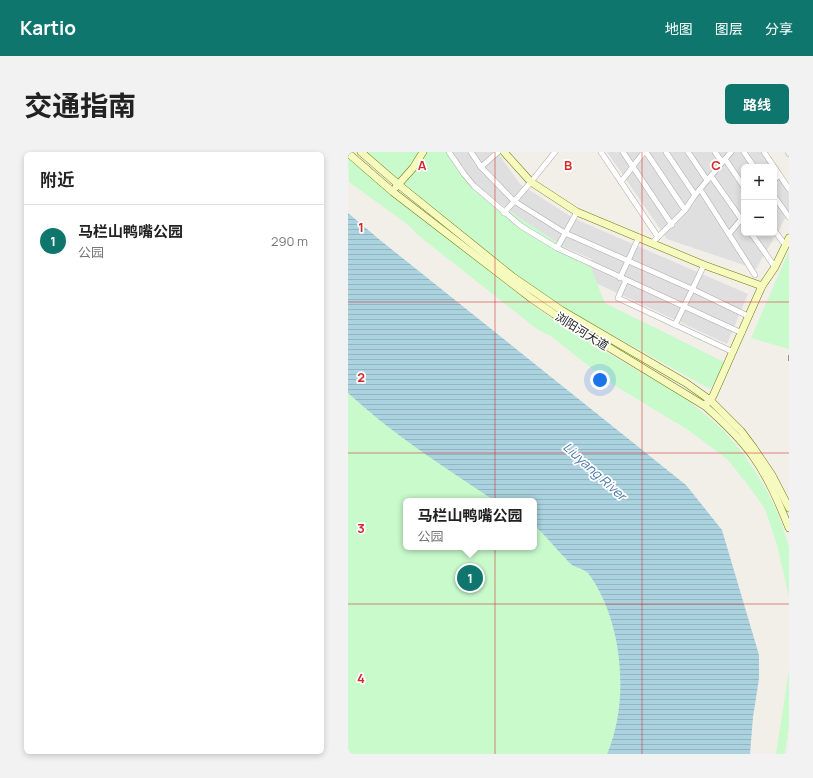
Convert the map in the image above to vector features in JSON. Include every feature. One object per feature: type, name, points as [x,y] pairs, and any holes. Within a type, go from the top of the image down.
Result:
[{"type":"main road","name":"浏阳河大道","points":[[361,152],[398,184],[513,277],[561,310],[686,383],[710,400],[740,431],[753,447],[772,475],[789,508]]},
{"type":"main road","points":[[393,192],[398,184],[413,168],[423,152]]},
{"type":"main road","points":[[504,152],[532,182],[577,212],[762,286]]},
{"type":"main road","name":"浏阳河大道","points":[[348,153],[393,192],[532,299],[704,406],[726,425],[752,456],[770,485],[789,528]]},
{"type":"main road","points":[[704,406],[713,396],[762,286],[775,267],[789,238]]},
{"type":"street","points":[[449,152],[474,186],[521,226],[557,248],[742,333]]},
{"type":"street","points":[[470,152],[480,167],[514,201],[565,233],[692,289],[748,316]]},
{"type":"street","points":[[480,167],[498,152]]},
{"type":"street","points":[[504,213],[532,182],[555,152]]},
{"type":"street","points":[[601,152],[658,237]]},
{"type":"street","points":[[623,152],[672,225]]},
{"type":"street","points":[[621,182],[645,152],[685,210]]},
{"type":"street","points":[[666,152],[695,195]]},
{"type":"street","points":[[688,152],[741,217]]},
{"type":"street","points":[[715,152],[741,183]]},
{"type":"street","points":[[652,243],[672,225],[731,152]]},
{"type":"street","points":[[744,152],[752,164]]},
{"type":"street","points":[[764,152],[789,189]]},
{"type":"street","points":[[700,189],[755,275]]},
{"type":"street","points":[[777,200],[789,217]]},
{"type":"street","points":[[557,248],[577,212]]},
{"type":"street","points":[[729,234],[741,221]]},
{"type":"street","points":[[777,234],[786,246]]},
{"type":"street","points":[[753,236],[775,267]]},
{"type":"street","points":[[620,278],[639,237]]},
{"type":"street","points":[[675,325],[704,264]]},
{"type":"street","points":[[626,280],[618,298],[733,352]]},
{"type":"shaded area","points":[[450,152],[497,152],[520,184],[573,218],[748,294],[727,344],[585,278],[592,259],[552,242],[468,180]]},
{"type":"shaded area","points":[[607,152],[762,152],[770,164],[741,164],[741,236],[775,236],[756,269],[667,239]]},
{"type":"shaded area","points":[[777,176],[789,194],[789,212],[777,233]]},
{"type":"green space","points":[[365,152],[446,152],[483,194],[589,263],[605,303],[726,363],[710,389],[535,292]]},
{"type":"green space","points":[[348,159],[527,301],[568,330],[680,395],[724,431],[745,456],[766,489],[779,516],[789,547],[789,597],[777,545],[765,509],[727,459],[688,430],[609,382],[552,337],[537,329],[419,236],[407,224],[349,182]]},
{"type":"green space","points":[[789,251],[789,349],[751,338]]},
{"type":"green space","points":[[348,393],[368,411],[492,498],[403,498],[403,550],[537,550],[537,528],[570,563],[588,573],[600,592],[609,614],[615,637],[619,661],[620,686],[619,710],[614,733],[607,754],[348,754]]},
{"type":"green space","points":[[789,670],[789,725],[785,754],[776,754]]},
{"type":"water","name":"Liuyang River","points":[[348,213],[686,485],[722,530],[759,655],[759,679],[753,717],[750,754],[607,754],[614,733],[619,710],[620,686],[619,661],[609,614],[600,592],[588,573],[585,570],[571,564],[537,528],[537,498],[491,498],[399,435],[364,408],[348,393]]},
{"type":"railway","points":[[789,355],[789,361]]},
{"type":"place","name":"马栏山鸭嘴公园","points":[[470,578]]}]
